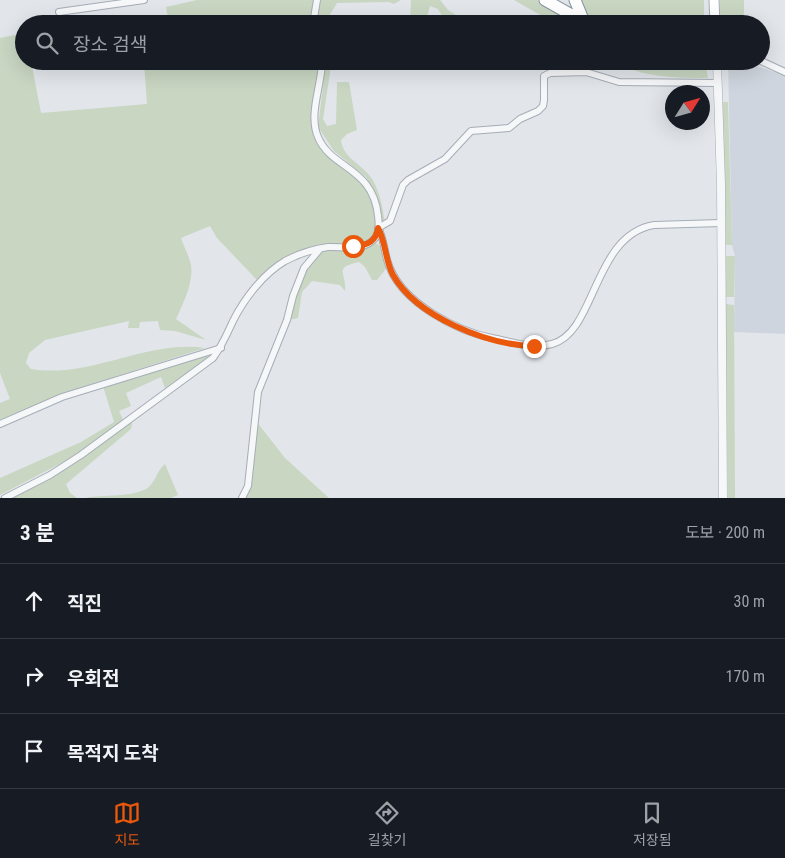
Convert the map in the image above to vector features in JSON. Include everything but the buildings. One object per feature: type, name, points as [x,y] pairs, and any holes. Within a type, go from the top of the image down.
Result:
[{"type":"highway","points":[[545,0],[572,15]]},
{"type":"highway","points":[[575,0],[582,15]]},
{"type":"main road","points":[[714,0],[715,15]]},
{"type":"street","points":[[59,12],[144,0]]},
{"type":"street","points":[[314,15],[317,0]]},
{"type":"street","points":[[770,65],[785,72]]},
{"type":"street","points":[[321,70],[315,124],[318,138],[327,150],[358,174],[368,186],[377,208],[378,228],[394,276],[401,287],[425,310],[476,335],[521,345],[540,346],[561,340],[584,310],[610,258],[631,233],[654,225],[722,223]]},
{"type":"street","points":[[717,70],[722,223],[723,498]]},
{"type":"street","points":[[5,498],[81,455],[132,415],[213,358],[221,348],[234,319],[269,273],[286,260],[320,249],[365,246],[374,238],[378,228],[390,221],[402,185],[408,180],[445,159],[471,131],[476,129],[509,128],[520,119],[538,111],[543,106],[544,76],[550,73],[586,72],[619,82],[718,83]]},
{"type":"street","points":[[242,498],[248,486],[258,392],[287,320],[293,296],[304,268],[320,249]]},
{"type":"street","points":[[0,424],[62,397],[221,348]]},
{"type":"shaded area","points":[[728,70],[769,70],[785,75],[785,334],[734,332],[735,256],[732,245]]},
{"type":"green space","points":[[197,0],[315,0],[312,15],[167,15],[166,7]]},
{"type":"green space","points":[[321,0],[401,0],[394,4],[389,2],[337,3],[330,15],[318,15]]},
{"type":"green space","points":[[411,0],[440,0],[448,10],[456,15],[442,15],[438,9],[430,6],[428,15],[410,15]]},
{"type":"green space","points":[[514,0],[537,0],[563,15],[540,15]]},
{"type":"green space","points":[[579,0],[704,0],[704,15],[587,15]]},
{"type":"green space","points":[[720,0],[744,0],[744,15],[720,15]]},
{"type":"green space","points":[[15,35],[15,70],[33,70],[41,113],[147,104],[145,70],[318,70],[313,109],[314,133],[320,145],[329,155],[358,179],[366,189],[372,203],[375,221],[373,234],[361,243],[306,250],[258,281],[217,238],[210,226],[181,238],[192,272],[187,293],[176,319],[206,340],[175,331],[160,330],[158,321],[140,322],[139,328],[128,328],[129,321],[45,340],[29,353],[26,363],[31,369],[53,371],[75,369],[162,349],[205,348],[60,394],[0,420],[0,403],[10,399],[0,373],[0,38]]},
{"type":"green space","points":[[325,70],[330,70],[323,119],[327,126],[336,124],[337,82],[349,82],[357,130],[347,134],[341,140],[345,152],[368,174],[375,184],[381,201],[385,224],[381,225],[379,204],[366,177],[334,151],[318,127]]},
{"type":"green space","points":[[633,70],[707,70],[708,78],[660,76]]},
{"type":"green space","points":[[722,102],[728,102],[732,245],[724,245]]},
{"type":"green space","points":[[376,243],[382,248],[388,266],[377,280],[372,280],[365,267],[359,262],[346,266],[343,269],[345,291],[340,285],[312,281],[302,292],[298,318],[289,320],[302,279],[312,260],[330,250],[359,248]]},
{"type":"green space","points":[[724,256],[735,256],[734,297],[725,297]]},
{"type":"green space","points":[[725,304],[734,305],[735,498],[728,498]]},
{"type":"green space","points":[[207,354],[208,358],[165,388],[161,377],[126,393],[131,406],[119,411],[123,420],[69,459],[0,495],[0,478],[81,442],[114,422],[103,386]]},
{"type":"green space","points":[[133,418],[131,429],[66,484],[70,493],[77,498],[10,498]]},
{"type":"green space","points":[[256,421],[285,458],[329,498],[244,498]]},
{"type":"green space","points":[[165,464],[178,495],[171,498],[85,498],[139,492],[152,484]]},
{"type":"route","points":[[353,246],[365,246],[378,234],[378,228],[382,234],[385,251],[394,276],[401,287],[425,310],[476,335],[534,346]]}]
